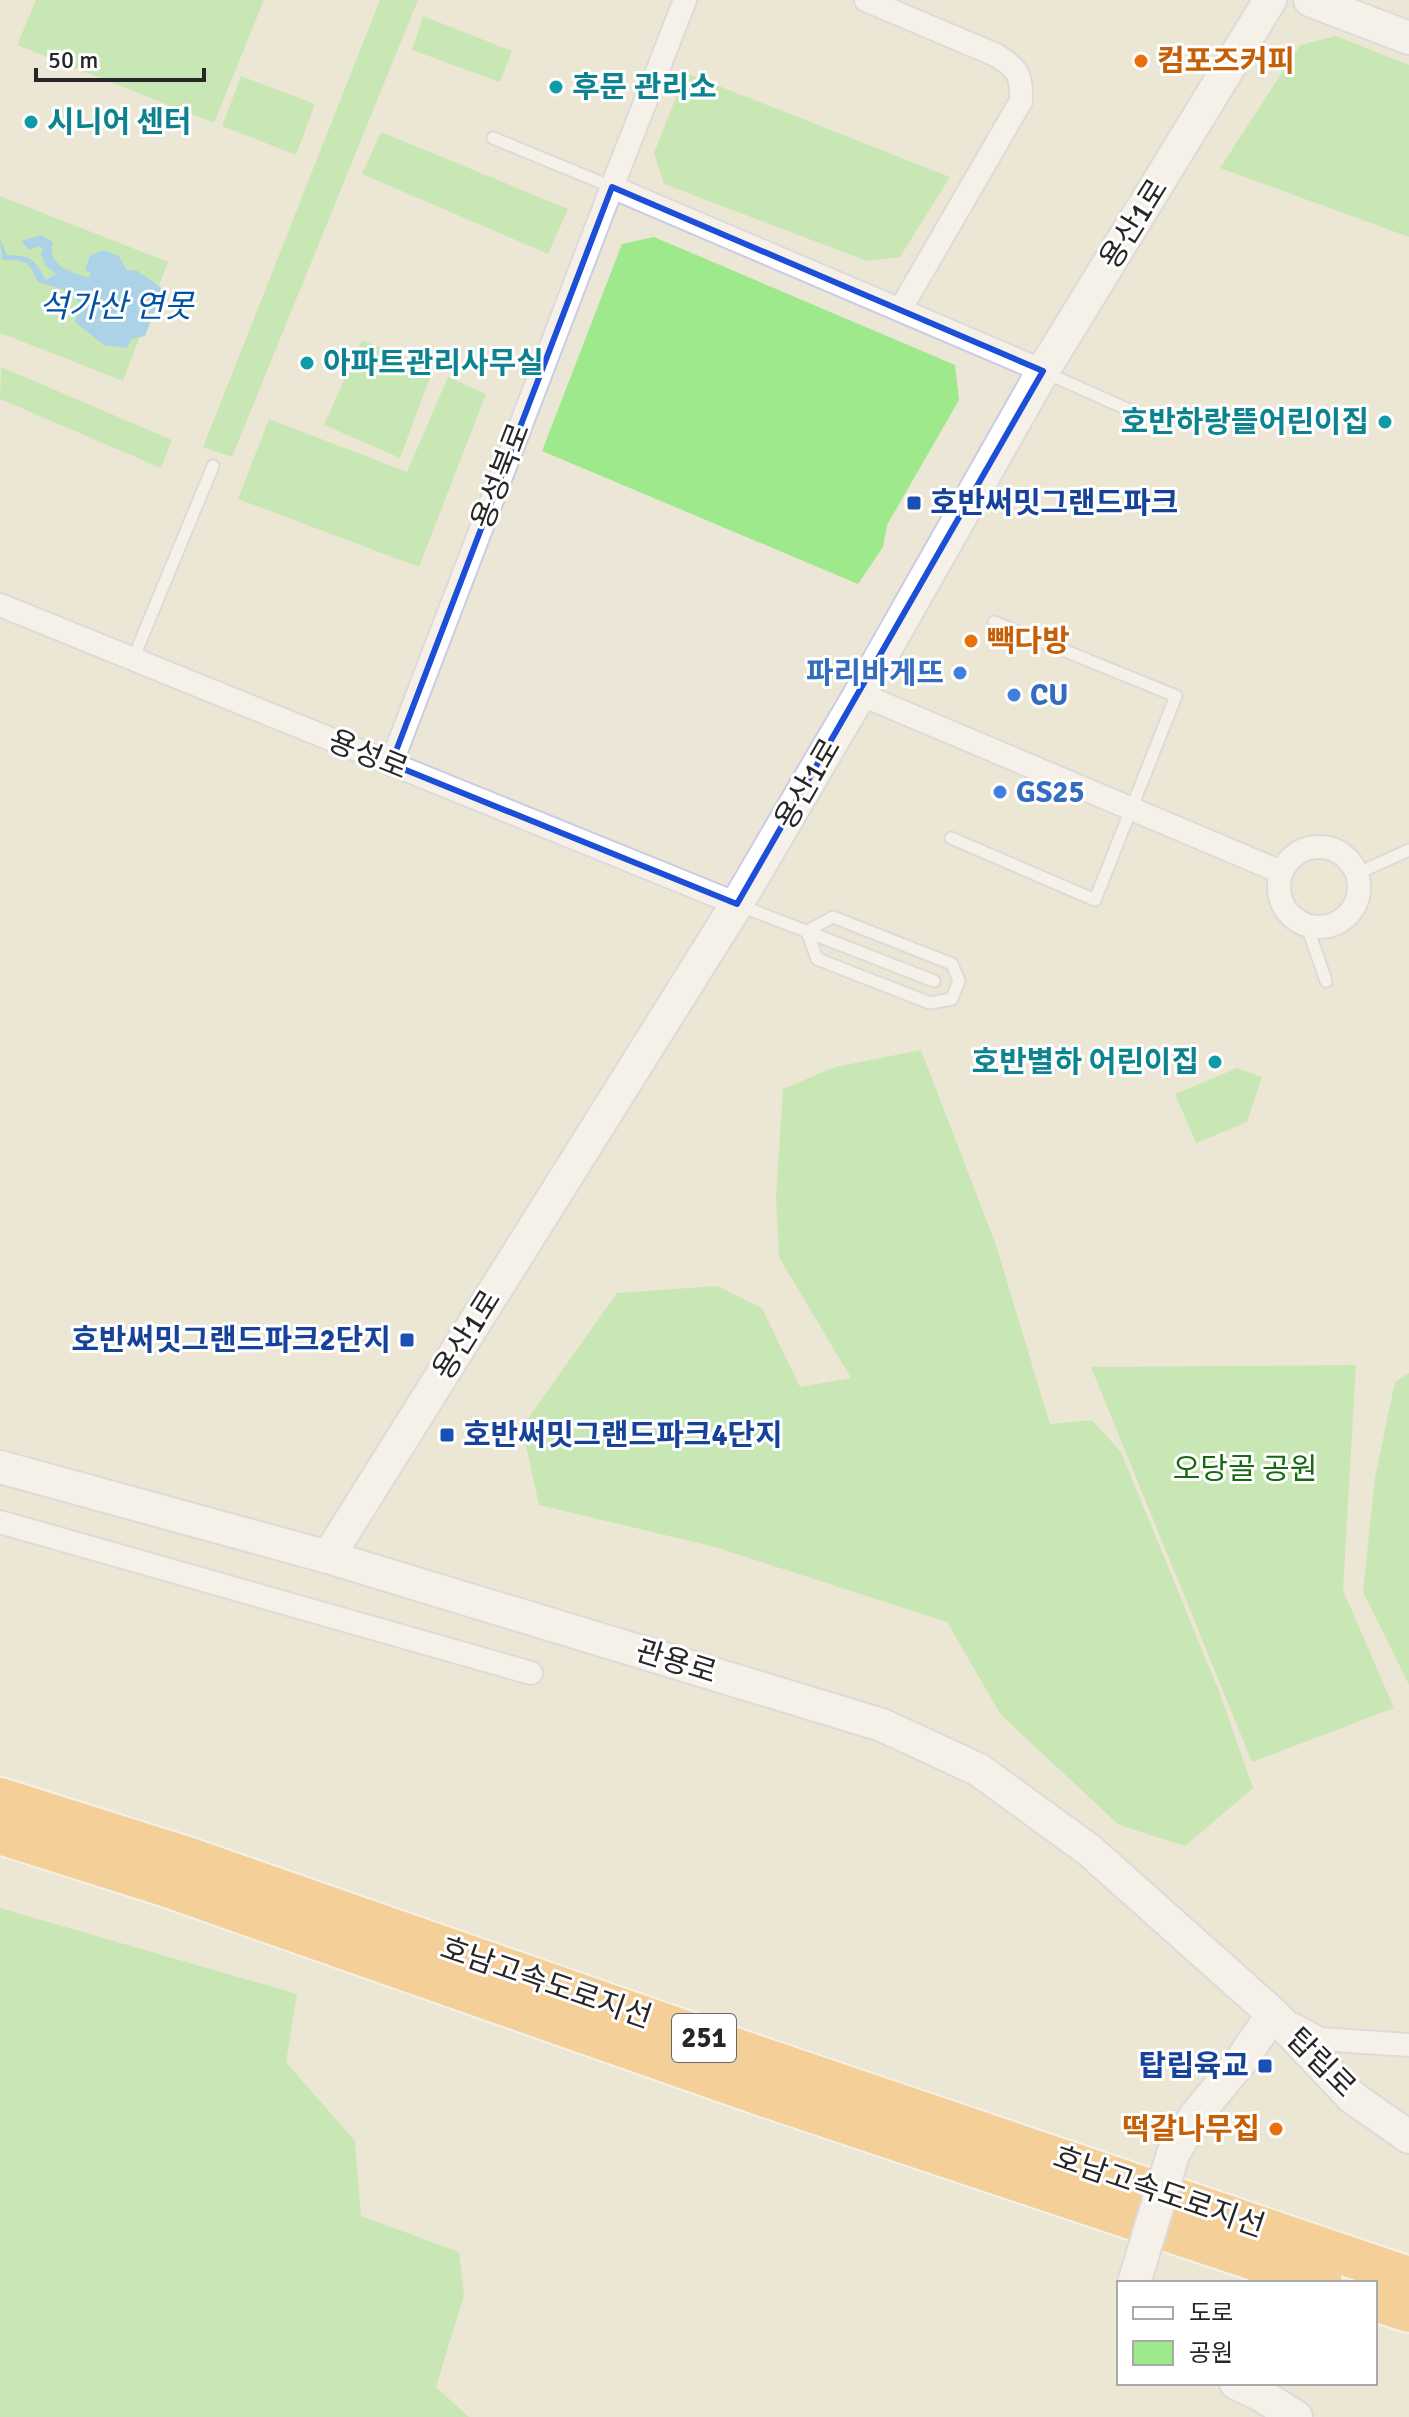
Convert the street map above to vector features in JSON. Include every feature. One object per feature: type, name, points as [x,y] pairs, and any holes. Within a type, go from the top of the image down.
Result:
[{"type":"highway","name":"호남고속도로지선","points":[[0,1798],[184,1856],[781,2065],[1409,2277]]},
{"type":"highway","name":"호남고속도로지선","points":[[0,1834],[167,1887],[754,2093],[1316,2281]]},
{"type":"highway","points":[[1377,2302],[1409,2312]]},
{"type":"main road","name":"용산1로","points":[[328,1557],[737,904],[1043,371],[1270,0]]},
{"type":"main road","points":[[1310,0],[1409,38]]},
{"type":"main road","name":"관용로","points":[[0,1467],[328,1557],[882,1725],[979,1770],[1089,1850],[1273,2014]]},
{"type":"main road","points":[[1135,2281],[1173,2154],[1196,2115],[1240,2062],[1273,2014]]},
{"type":"main road","name":"탑립로","points":[[1273,2014],[1352,2097],[1409,2137]]},
{"type":"main road","points":[[1240,2385],[1296,2417]]},
{"type":"street","name":"용성북로","points":[[391,764],[685,0]]},
{"type":"street","points":[[866,0],[996,55],[1013,66],[1021,82],[1021,101],[900,310]]},
{"type":"street","points":[[612,187],[1043,371]]},
{"type":"street","name":"용성로","points":[[0,605],[737,904]]},
{"type":"street","points":[[860,694],[1281,872]]},
{"type":"street","points":[[1324,847],[1336,851],[1347,859],[1356,874],[1358,894],[1354,907],[1334,925],[1307,926],[1286,910],[1280,898],[1278,885],[1281,872],[1298,852],[1324,847]]},
{"type":"street","points":[[0,1522],[531,1673]]},
{"type":"street","name":"탑립로","points":[[1273,2014],[1320,2039],[1409,2045]]},
{"type":"lane","points":[[493,138],[612,187]]},
{"type":"lane","points":[[1043,371],[1136,413]]},
{"type":"lane","points":[[133,659],[213,466]]},
{"type":"lane","points":[[951,838],[1095,900],[1176,696],[994,622]]},
{"type":"lane","points":[[1356,874],[1409,850]]},
{"type":"lane","points":[[737,904],[934,981]]},
{"type":"lane","points":[[833,917],[952,964],[959,981],[952,999],[930,1003],[817,959],[807,931],[833,917]]},
{"type":"lane","points":[[1307,926],[1326,981]]},
{"type":"highlighted area","points":[[612,187],[1043,371],[737,904],[391,764]]},
{"type":"green space","points":[[36,0],[264,0],[214,123],[17,45]]},
{"type":"green space","points":[[380,0],[418,0],[232,457],[203,447]]},
{"type":"green space","points":[[423,16],[512,51],[500,82],[412,50]]},
{"type":"green space","points":[[1336,36],[1409,65],[1409,237],[1220,168],[1300,45]]},
{"type":"green space","points":[[678,70],[950,177],[900,257],[867,261],[664,184],[654,153],[675,100]]},
{"type":"green space","points":[[241,76],[315,104],[296,155],[222,126]]},
{"type":"green space","points":[[381,132],[568,209],[548,254],[362,174]]},
{"type":"green space","points":[[0,196],[168,262],[123,381],[0,333]]},
{"type":"green space","points":[[654,237],[955,365],[959,400],[887,525],[883,547],[858,584],[542,451],[622,244]]},
{"type":"green space","points":[[362,340],[433,369],[400,458],[324,425]]},
{"type":"green space","points":[[1,367],[172,440],[161,468],[0,399]]},
{"type":"green space","points":[[448,377],[486,394],[419,567],[238,499],[269,419],[407,472]]},
{"type":"green space","points":[[921,1050],[996,1245],[1050,1424],[1092,1420],[1121,1452],[1219,1691],[1253,1788],[1185,1846],[1119,1825],[1001,1715],[947,1622],[715,1547],[539,1505],[522,1427],[617,1293],[717,1286],[762,1308],[800,1387],[851,1378],[779,1257],[776,1198],[783,1089],[835,1067]]},
{"type":"green space","points":[[1237,1068],[1262,1077],[1247,1122],[1196,1143],[1175,1094]]},
{"type":"green space","name":"오당골 공원","points":[[1356,1365],[1343,1590],[1394,1708],[1252,1762],[1091,1367]]},
{"type":"green space","points":[[1409,1373],[1409,1685],[1363,1592],[1375,1477],[1395,1382]]},
{"type":"green space","points":[[0,1908],[297,1994],[286,2062],[355,2141],[361,2216],[459,2252],[464,2295],[436,2387],[469,2417],[0,2417]]},
{"type":"water","name":"석가산 연못","points":[[41,235],[53,242],[53,257],[68,270],[89,278],[91,272],[85,271],[90,255],[104,250],[119,256],[127,271],[136,270],[163,289],[145,336],[131,339],[127,348],[104,345],[75,322],[79,302],[62,289],[38,282],[25,263],[2,260],[0,239],[7,255],[31,260],[46,280],[56,274],[47,267],[41,255],[43,249],[38,246],[30,250],[21,241]]},
{"type":"place","name":"컴포즈커피","points":[[1141,61]]},
{"type":"place","name":"후문 관리소","points":[[556,87]]},
{"type":"place","name":"시니어 센터","points":[[31,122]]},
{"type":"place","name":"아파트관리사무실","points":[[307,363]]},
{"type":"place","name":"호반하랑뜰어린이집","points":[[1385,422]]},
{"type":"place","name":"호반써밋그랜드파크","points":[[914,503]]},
{"type":"place","name":"빽다방","points":[[971,641]]},
{"type":"place","name":"파리바게뜨","points":[[960,673]]},
{"type":"place","name":"CU","points":[[1014,695]]},
{"type":"place","name":"GS25","points":[[1000,792]]},
{"type":"place","name":"호반별하 어린이집","points":[[1215,1062]]},
{"type":"place","name":"호반써밋그랜드파크2단지","points":[[407,1340]]},
{"type":"place","name":"호반써밋그랜드파크4단지","points":[[447,1435]]},
{"type":"place","name":"탑립육교","points":[[1265,2066]]},
{"type":"place","name":"떡갈나무집","points":[[1276,2129]]}]
